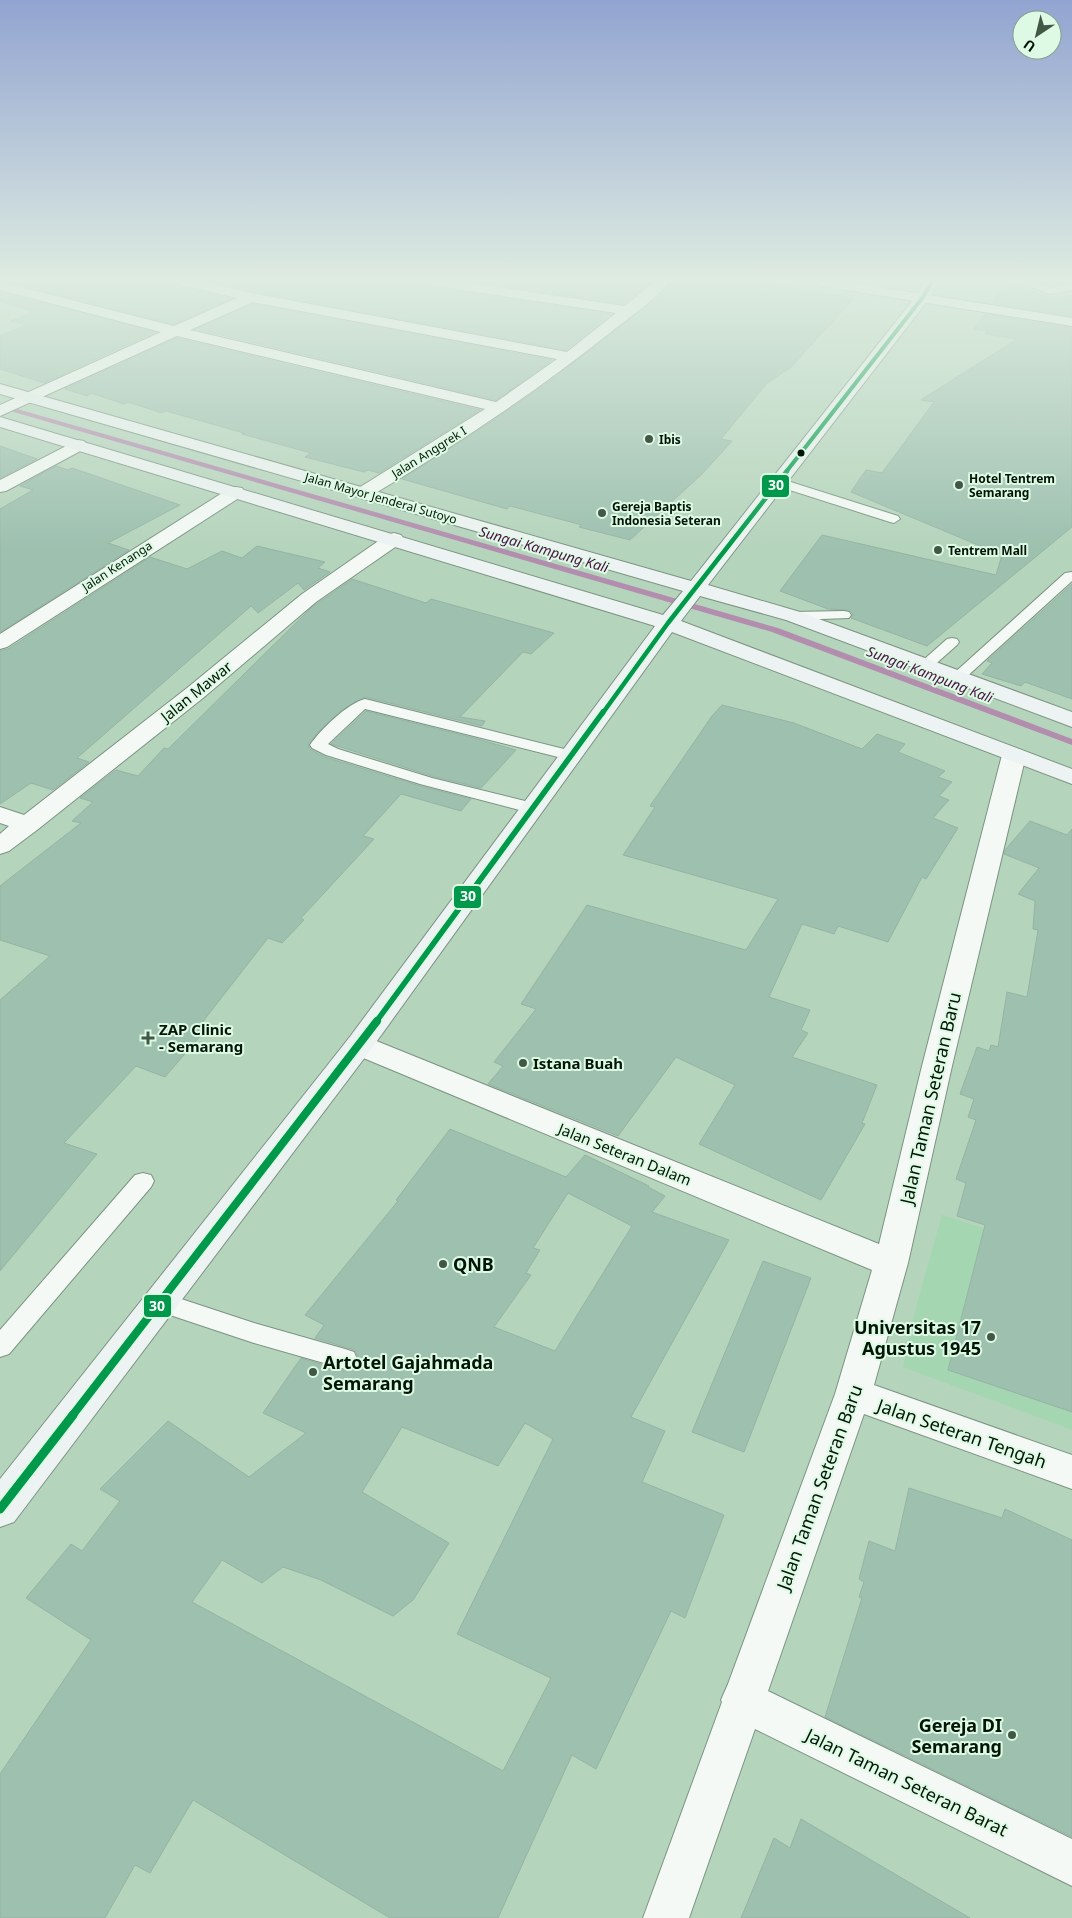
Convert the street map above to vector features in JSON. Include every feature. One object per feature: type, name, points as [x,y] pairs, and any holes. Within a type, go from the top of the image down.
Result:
[{"type":"main road","points":[[0,1509],[359,1045],[531,808],[693,590],[865,372]]},
{"type":"main road","name":"Jalan Mayor Jenderal Sutoyo","points":[[0,389],[26,399],[363,493],[693,590],[793,616],[1072,720]]},
{"type":"main road","points":[[0,422],[669,622],[1072,777]]},
{"type":"street","points":[[0,411],[86,372]]},
{"type":"street","points":[[345,372],[500,408]]},
{"type":"street","name":"Jalan Anggrek I","points":[[363,493],[500,408],[552,372]]},
{"type":"street","points":[[0,487],[78,445]]},
{"type":"street","name":"Jalan Kenanga","points":[[0,643],[236,492]]},
{"type":"street","name":"Jalan Mawar","points":[[0,846],[195,693],[309,598],[394,539]]},
{"type":"street","name":"Jalan Taman Seteran Baru","points":[[666,1918],[742,1700],[853,1394],[892,1263],[939,1056],[1014,755]]},
{"type":"street","points":[[0,814],[28,825]]},
{"type":"street","name":"Jalan Seteran Dalam","points":[[359,1045],[892,1263]]},
{"type":"street","name":"Jalan Seteran Tengah","points":[[853,1394],[1072,1472]]},
{"type":"street","name":"Jalan Taman Seteran Barat","points":[[742,1700],[1072,1863]]},
{"type":"lane","points":[[778,482],[894,520]]},
{"type":"lane","points":[[1054,571],[1071,576]]},
{"type":"lane","points":[[958,677],[1071,576]]},
{"type":"lane","points":[[793,616],[844,615]]},
{"type":"lane","points":[[993,626],[1008,632]]},
{"type":"lane","points":[[926,666],[945,642]]},
{"type":"lane","points":[[531,808],[426,781],[332,752],[318,745],[360,705],[365,704],[570,755]]},
{"type":"lane","points":[[0,1348],[143,1181]]},
{"type":"lane","points":[[160,1302],[254,1333],[344,1359]]},
{"type":"shaded area","name":"Universitas 17 Agustus 1945","points":[[942,1215],[1072,1256],[1072,1430],[903,1367],[916,1307]]},
{"type":"building","points":[[8,372],[69,372],[44,383]]},
{"type":"building","points":[[103,372],[318,372],[480,410],[379,473],[368,470],[364,472],[305,457],[311,453],[166,411],[162,413],[128,402],[124,404],[91,393],[87,396],[65,389]]},
{"type":"building","points":[[376,372],[536,372],[496,400]]},
{"type":"building","points":[[562,372],[785,372],[767,383],[721,439],[732,441],[702,474],[630,540],[579,527],[582,525],[510,506],[507,509],[402,479],[494,420]]},
{"type":"building","name":"Tentrem Mall","points":[[966,372],[1072,372],[1072,527],[927,646],[851,618],[853,614],[849,610],[828,609],[780,591],[822,535],[996,575],[1002,555],[851,492],[866,470],[882,473],[934,402],[921,400]]},
{"type":"building","points":[[0,446],[37,459],[0,478]]},
{"type":"building","points":[[56,466],[68,470],[72,468],[180,505],[108,543],[129,550],[0,632],[0,509],[33,490],[20,486]]},
{"type":"building","points":[[257,546],[325,562],[318,568],[330,572],[304,590],[298,583],[258,613],[251,606],[77,758],[89,762],[53,790],[31,783],[0,804],[0,651],[8,649],[150,557],[187,569],[222,551],[242,558]]},
{"type":"building","points":[[352,579],[426,603],[431,599],[554,633],[531,654],[523,652],[460,717],[485,721],[482,726],[365,697],[342,710],[319,731],[308,745],[311,750],[325,757],[420,786],[471,799],[461,811],[401,794],[363,836],[374,839],[301,918],[304,920],[282,943],[268,938],[201,1024],[208,1027],[165,1077],[136,1066],[64,1143],[97,1154],[0,1271],[0,1000],[50,956],[0,940],[0,886],[81,823],[72,821],[93,802],[80,798],[116,770],[138,776],[164,748],[168,749],[311,608]]},
{"type":"building","points":[[1072,584],[1072,699],[1025,682],[1021,686],[982,674],[992,663],[987,661]]},
{"type":"building","points":[[722,705],[794,723],[862,749],[877,734],[905,744],[898,752],[945,771],[938,777],[952,782],[939,796],[949,800],[933,818],[958,828],[926,879],[922,877],[888,942],[838,926],[834,934],[802,924],[769,997],[810,1010],[801,1030],[808,1033],[792,1057],[877,1085],[862,1123],[865,1124],[821,1200],[699,1144],[735,1085],[676,1057],[618,1136],[488,1084],[503,1066],[494,1062],[536,1009],[521,1004],[587,905],[746,950],[778,899],[623,855],[655,807],[650,806],[712,716]]},
{"type":"building","points":[[366,711],[516,750],[481,788],[432,776],[331,744]]},
{"type":"building","points":[[1030,821],[1067,835],[1072,829],[1072,1412],[948,1370],[985,1225],[957,1216],[966,1183],[956,1179],[976,1120],[968,1117],[974,1099],[960,1094],[977,1047],[989,1051],[991,1045],[998,1047],[1007,992],[1027,997],[1038,930],[1033,929],[1035,901],[1018,894],[1039,868],[1004,854],[1005,850]]},
{"type":"building","points":[[450,1129],[566,1177],[585,1155],[649,1186],[665,1196],[652,1212],[729,1240],[631,1417],[665,1431],[642,1482],[724,1515],[685,1618],[671,1611],[596,1769],[572,1755],[498,1918],[390,1918],[193,1800],[150,1873],[135,1865],[105,1918],[0,1918],[0,1774],[91,1640],[26,1598],[71,1544],[82,1551],[120,1501],[100,1489],[168,1421],[249,1477],[306,1433],[263,1413],[301,1358],[344,1371],[355,1368],[359,1358],[355,1350],[315,1338],[324,1325],[305,1315],[398,1201],[396,1200]],"holes":[[[568,1193],[632,1226],[555,1351],[494,1327],[531,1275],[526,1273],[540,1250],[533,1248]],[[525,1423],[553,1439],[457,1634],[551,1678],[503,1771],[192,1602],[222,1560],[262,1583],[283,1567],[321,1580],[393,1616],[413,1600],[449,1543],[362,1492],[402,1427],[498,1466]]]},
{"type":"building","points":[[763,1261],[811,1278],[744,1452],[692,1432]]},
{"type":"building","points":[[909,1488],[1002,1518],[1005,1509],[1072,1540],[1072,1837],[825,1717],[862,1598],[859,1597],[864,1582],[859,1579],[869,1541],[895,1551]]},
{"type":"building","points":[[801,1819],[970,1918],[741,1918],[774,1838],[790,1848]]},
{"type":"waterway","name":"Sungai Kampung Kali","points":[[0,406],[775,630],[1072,742]]},
{"type":"transit line","name":"30","points":[[0,1509],[359,1045],[668,623],[865,372]]},
{"type":"place","name":"Ibis","points":[[649,439]]},
{"type":"place","name":"Hotel Tentrem Semarang","points":[[959,485]]},
{"type":"place","name":"Gereja Baptis Indonesia Seteran","points":[[602,513]]},
{"type":"place","name":"Tentrem Mall","points":[[938,550]]},
{"type":"place","name":"ZAP Clinic - Semarang","points":[[148,1038]]},
{"type":"place","name":"Istana Buah","points":[[523,1063]]},
{"type":"place","name":"QNB","points":[[443,1264]]},
{"type":"place","name":"Universitas 17 Agustus 1945","points":[[991,1337]]},
{"type":"place","name":"Artotel Gajahmada Semarang","points":[[313,1372]]},
{"type":"place","name":"Gereja DI Semarang","points":[[1012,1735]]}]
